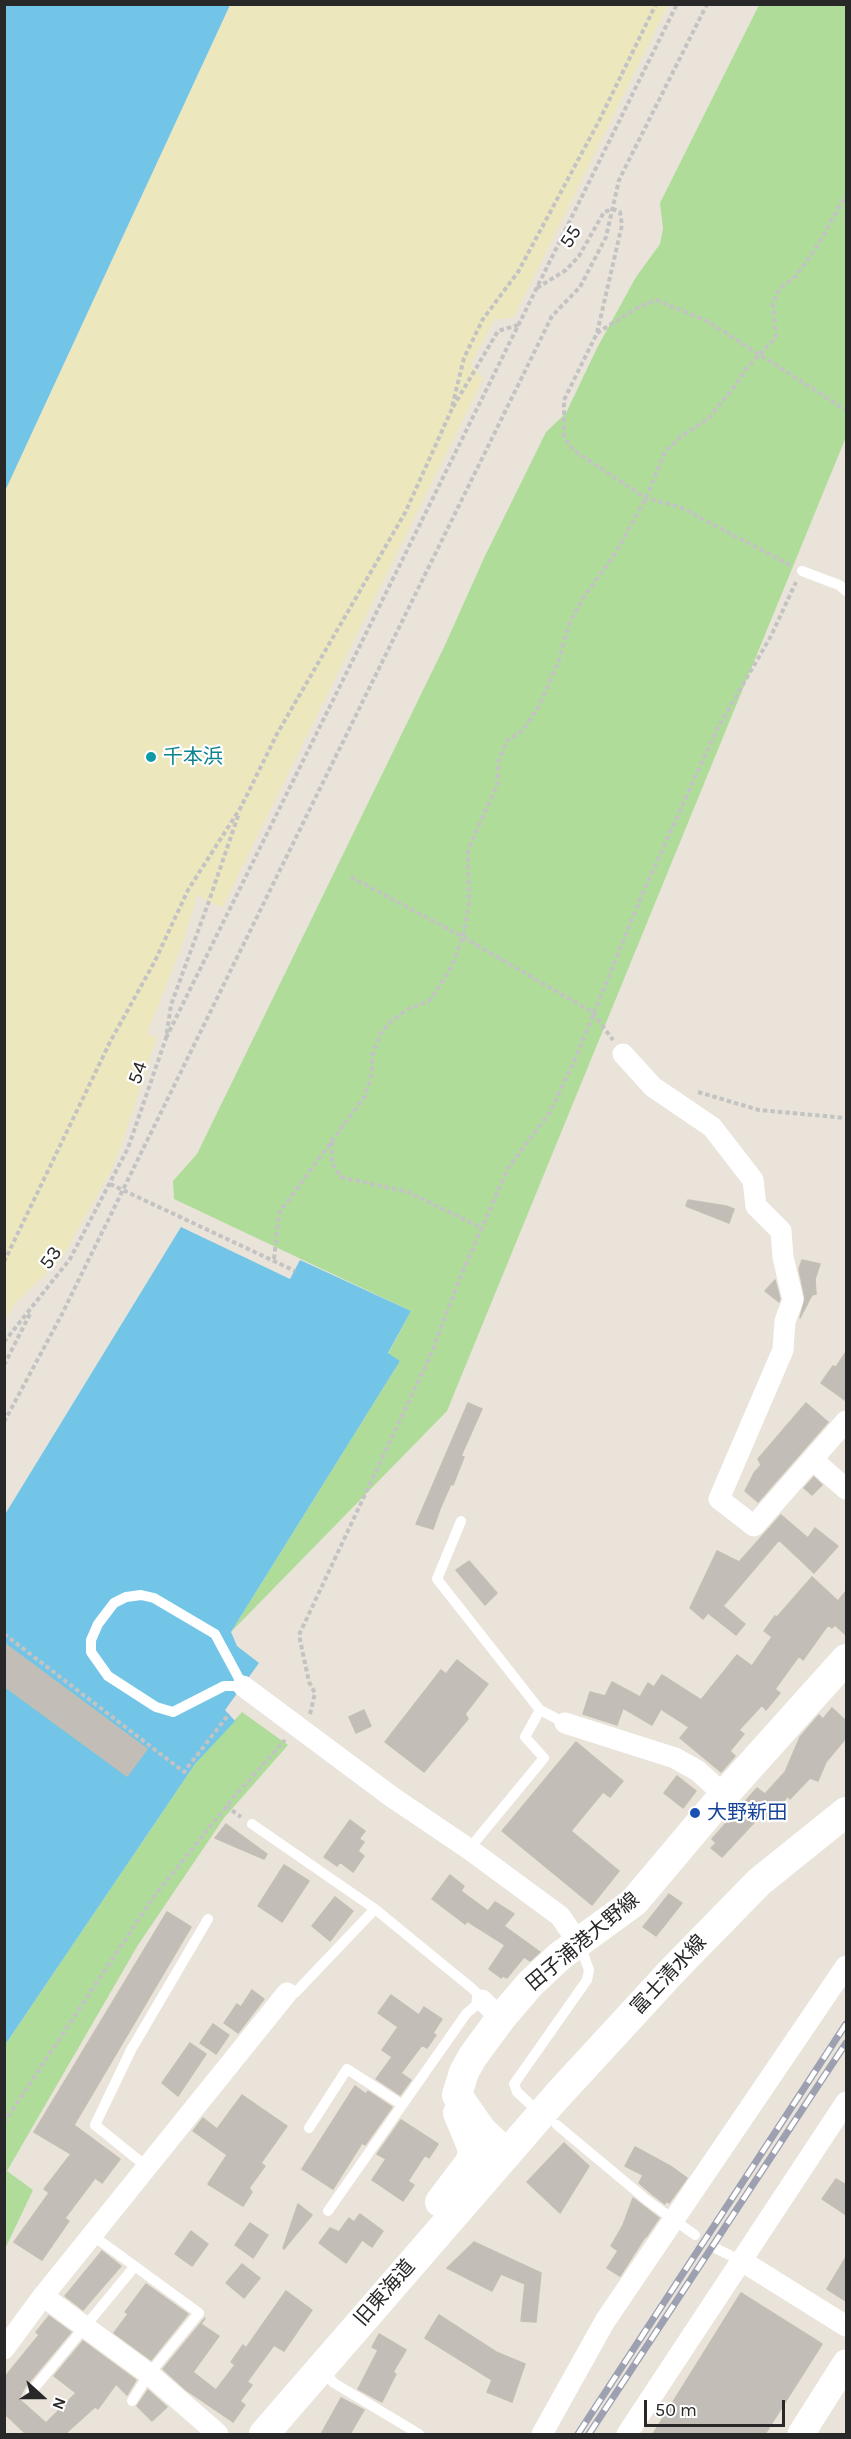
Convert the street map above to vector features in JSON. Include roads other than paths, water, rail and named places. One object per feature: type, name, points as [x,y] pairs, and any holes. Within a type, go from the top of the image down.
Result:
[{"type":"main road","name":"田子浦港大野線","points":[[457,2095],[464,2072],[491,2009],[530,1984],[579,1942],[634,1902],[724,1795],[846,1659]]},
{"type":"main road","name":"富士清水線","points":[[507,2154],[665,1978],[759,1882],[846,1812]]},
{"type":"main road","points":[[457,2095],[482,2131],[507,2154]]},
{"type":"main road","points":[[320,2368],[324,2349],[471,2161],[472,2149],[457,2111],[457,2095]]},
{"type":"main road","name":"旧東海道","points":[[264,2434],[507,2154]]},
{"type":"street","points":[[623,1054],[653,1087],[712,1127],[753,1180],[756,1206],[781,1231],[783,1257],[793,1300],[784,1321],[783,1350],[719,1499],[754,1526],[846,1421]]},
{"type":"street","points":[[813,1460],[846,1489]]},
{"type":"street","points":[[243,1686],[392,1797],[469,1849],[560,1916],[579,1942]]},
{"type":"street","points":[[565,1723],[675,1758],[698,1771],[724,1795]]},
{"type":"street","points":[[542,2434],[605,2321],[846,1966]]},
{"type":"street","points":[[4,2349],[43,2296],[287,1993]]},
{"type":"street","points":[[627,2434],[846,2102]]},
{"type":"street","points":[[742,2261],[846,2326]]},
{"type":"street","points":[[43,2296],[150,2374],[218,2434]]},
{"type":"street","points":[[801,2434],[846,2363]]},
{"type":"lane","points":[[802,571],[839,585],[846,591]]},
{"type":"lane","points":[[461,1521],[437,1579],[540,1710],[565,1723]]},
{"type":"lane","points":[[141,1595],[154,1598],[215,1634],[243,1686],[224,1686],[173,1712],[156,1707],[108,1676],[91,1652],[92,1640],[98,1624],[114,1603],[126,1597],[141,1595]]},
{"type":"lane","points":[[469,1849],[544,1758],[525,1737],[540,1710]]},
{"type":"lane","points":[[252,1824],[375,1909],[474,1990],[491,2009]]},
{"type":"lane","points":[[287,1993],[295,1994],[375,1909]]},
{"type":"lane","points":[[147,2167],[95,2126],[131,2050],[207,1919]]},
{"type":"lane","points":[[529,2103],[517,2092],[514,2084],[587,1980],[588,1964],[579,1942]]},
{"type":"lane","points":[[328,2211],[466,2014],[491,2009]]},
{"type":"lane","points":[[309,2128],[346,2070],[401,2104]]},
{"type":"lane","points":[[557,2125],[673,2220],[695,2235]]},
{"type":"lane","points":[[92,2235],[199,2313],[150,2374],[132,2401]]},
{"type":"lane","points":[[717,2249],[742,2261]]},
{"type":"lane","points":[[32,2392],[135,2266]]},
{"type":"lane","points":[[320,2368],[334,2383],[419,2434]]},
{"type":"water","points":[[4,5],[230,5],[5,491]]},
{"type":"water","points":[[181,1227],[290,1279],[300,1260],[411,1311],[388,1353],[400,1361],[231,1632],[237,1646],[259,1663],[225,1710],[235,1721],[195,1764],[5,2045],[4,1516]]},
{"type":"railway","points":[[578,2434],[846,2024]]},
{"type":"railway","points":[[589,2434],[846,2043]]},
{"type":"place","name":"千本浜","points":[[151,757]]},
{"type":"place","name":"大野新田","points":[[695,1813]]}]
